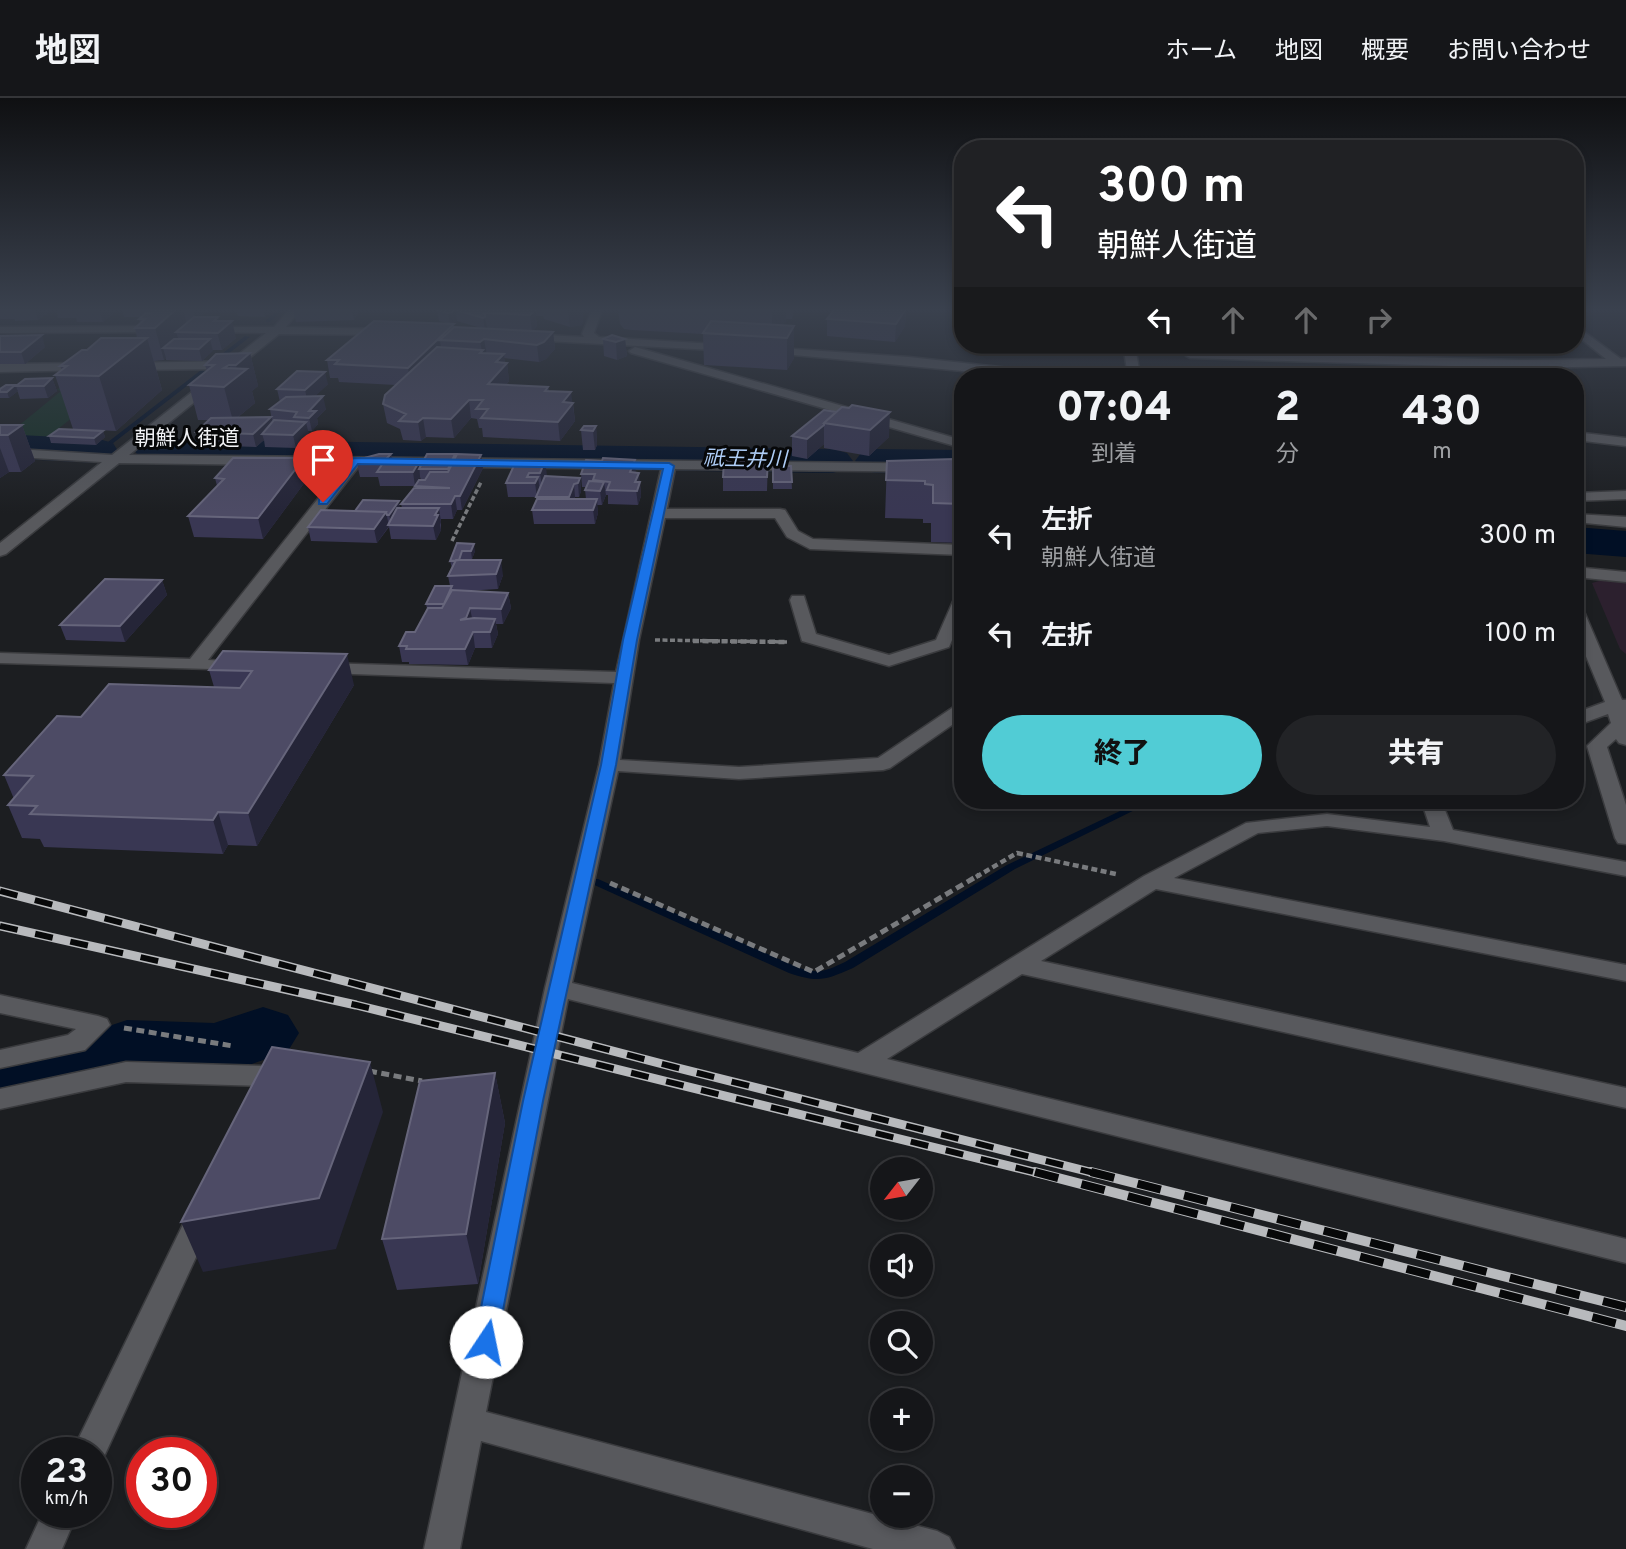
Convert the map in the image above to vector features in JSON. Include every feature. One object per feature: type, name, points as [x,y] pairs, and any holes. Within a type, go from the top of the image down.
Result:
[{"type":"street","points":[[0,551],[216,378]]},
{"type":"street","points":[[728,378],[954,442]]},
{"type":"street","points":[[1584,437],[1626,442]]},
{"type":"street","name":"朝鮮人街道","points":[[0,452],[117,459],[954,468]]},
{"type":"street","points":[[195,664],[355,461]]},
{"type":"street","points":[[442,1549],[470,1423],[557,988],[609,765],[630,640],[669,466]]},
{"type":"street","points":[[1584,497],[1626,495]]},
{"type":"street","points":[[657,514],[780,513],[792,534],[810,544],[954,550]]},
{"type":"street","points":[[1584,519],[1626,522]]},
{"type":"street","points":[[1584,573],[1626,577]]},
{"type":"street","points":[[798,600],[808,638],[889,661],[943,643],[954,618]]},
{"type":"street","points":[[1584,630],[1623,721]]},
{"type":"street","points":[[0,658],[256,666]]},
{"type":"street","points":[[310,668],[623,678]]},
{"type":"street","points":[[609,765],[739,773],[883,764],[954,715]]},
{"type":"street","points":[[1584,720],[1623,721]]},
{"type":"street","points":[[1623,721],[1597,746],[1626,838]]},
{"type":"street","points":[[1435,809],[1444,835]]},
{"type":"street","points":[[863,1062],[1153,881],[1253,827],[1327,820],[1444,835],[1626,869]]},
{"type":"street","points":[[1153,881],[1626,973]]},
{"type":"street","points":[[1020,965],[1626,1098]]},
{"type":"street","points":[[557,988],[1626,1251]]},
{"type":"street","points":[[0,1004],[99,1025]]},
{"type":"street","points":[[0,1059],[76,1043],[99,1025]]},
{"type":"street","points":[[0,1099],[126,1072],[268,1077]]},
{"type":"street","points":[[96,1437],[214,1189]]},
{"type":"street","points":[[470,1423],[937,1549]]},
{"type":"street","points":[[44,1549],[54,1528]]},
{"type":"path","points":[[452,541],[491,463]]},
{"type":"path","points":[[630,640],[824,642]]},
{"type":"path","points":[[584,872],[814,972],[1017,853],[1153,881]]},
{"type":"path","points":[[99,1025],[182,1037]]},
{"type":"path","points":[[362,1070],[428,1082]]},
{"type":"shaded area","points":[[1606,579],[1626,581],[1626,654],[1620,649],[1592,583]]},
{"type":"green space","points":[[62,385],[113,385],[38,445],[0,441],[61,391],[57,390]]},
{"type":"building","points":[[52,378],[44,386],[16,386],[25,379]]},
{"type":"building","points":[[198,378],[236,378],[224,387],[189,385]]},
{"type":"building","points":[[290,378],[319,378],[305,390],[277,389]]},
{"type":"building","points":[[404,378],[494,378],[488,384],[548,387],[545,391],[571,392],[563,402],[573,403],[558,422],[481,418],[488,409],[476,409],[483,400],[469,400],[451,419],[423,418],[418,422],[399,421],[406,414],[383,404],[385,395]]},
{"type":"building","points":[[6,385],[15,385],[7,392],[0,392],[0,389]]},
{"type":"building","points":[[323,396],[309,411],[316,411],[309,418],[294,417],[297,412],[270,409],[286,397]]},
{"type":"building","points":[[852,405],[890,412],[870,430],[824,423],[842,407],[849,408]]},
{"type":"building","points":[[824,410],[836,412],[807,439],[792,436]]},
{"type":"building","points":[[271,417],[253,434],[196,432],[211,418]]},
{"type":"building","points":[[274,420],[306,422],[293,435],[262,434]]},
{"type":"building","points":[[0,425],[22,425],[8,435],[0,435]]},
{"type":"building","points":[[584,426],[596,426],[593,431],[581,430]]},
{"type":"building","points":[[59,429],[103,431],[94,438],[49,436]]},
{"type":"building","points":[[391,454],[384,461],[419,462],[413,472],[377,472],[383,463],[357,464],[361,459]]},
{"type":"building","points":[[427,454],[455,454],[448,469],[419,469]]},
{"type":"building","points":[[457,454],[481,455],[460,496],[455,496],[451,504],[401,504],[414,488],[450,488],[415,486],[419,480],[425,480],[430,472],[448,472]]},
{"type":"building","points":[[233,458],[304,458],[258,518],[188,516],[224,479],[215,478]]},
{"type":"building","points":[[603,458],[635,460],[630,472],[639,473],[635,482],[640,482],[637,491],[607,490],[610,482],[593,480],[595,474],[581,474],[586,460],[602,461]]},
{"type":"building","points":[[954,459],[954,504],[933,503],[933,485],[925,484],[925,481],[886,480],[887,461]]},
{"type":"building","points":[[724,460],[768,460],[767,477],[723,477]]},
{"type":"building","points":[[516,461],[545,461],[540,473],[529,473],[527,477],[538,477],[535,483],[506,483]]},
{"type":"building","points":[[773,466],[791,466],[792,482],[773,482]]},
{"type":"building","points":[[545,476],[580,478],[578,483],[574,484],[569,497],[536,497]]},
{"type":"building","points":[[589,481],[604,482],[600,491],[585,490]]},
{"type":"building","points":[[537,499],[597,499],[593,510],[532,510]]},
{"type":"building","points":[[363,500],[399,501],[387,515],[386,512],[355,511]]},
{"type":"building","points":[[397,508],[439,508],[433,526],[388,525]]},
{"type":"building","points":[[321,510],[386,512],[374,529],[308,527]]},
{"type":"building","points":[[457,543],[474,544],[471,551],[462,551],[459,560],[450,561]]},
{"type":"building","points":[[456,560],[501,560],[496,574],[448,576]]},
{"type":"building","points":[[105,579],[162,580],[120,626],[60,625]]},
{"type":"building","points":[[435,586],[452,586],[444,604],[426,604]]},
{"type":"building","points":[[452,590],[508,593],[501,609],[470,608],[466,618],[460,620],[495,619],[490,632],[473,632],[465,649],[406,649],[407,646],[399,646],[406,632],[415,632],[428,608],[442,608]]},
{"type":"building","points":[[223,651],[347,654],[248,813],[218,812],[213,820],[30,814],[37,806],[8,805],[33,776],[4,775],[57,716],[81,717],[109,684],[240,688],[252,671],[209,670]]},
{"type":"building","points":[[272,1047],[370,1062],[319,1198],[181,1222]]},
{"type":"building","points":[[495,1073],[466,1234],[382,1239],[420,1081]]},
{"type":"waterway","points":[[91,451],[110,443],[194,378]]},
{"type":"waterway","name":"祇王井川","points":[[0,446],[99,451]]},
{"type":"waterway","name":"祇王井川","points":[[154,451],[833,461]]},
{"type":"waterway","name":"祇王井川","points":[[875,461],[954,462]]},
{"type":"waterway","name":"祇王井川","points":[[1584,541],[1626,544]]},
{"type":"waterway","points":[[594,881],[793,970],[810,976],[826,975],[849,965],[1011,867],[1131,809]]},
{"type":"waterway","points":[[0,1079],[109,1054],[127,1046],[218,1050],[263,1033]]},
{"type":"railway","points":[[0,891],[674,1067],[1098,1174]]},
{"type":"railway","points":[[0,926],[356,1005],[1042,1174]]},
{"type":"railway","points":[[1035,1172],[1626,1326]]},
{"type":"railway","points":[[1091,1172],[1626,1307]]},
{"type":"route","points":[[323,502],[355,461],[669,466],[630,640],[609,765],[533,1101],[486,1342]]}]
